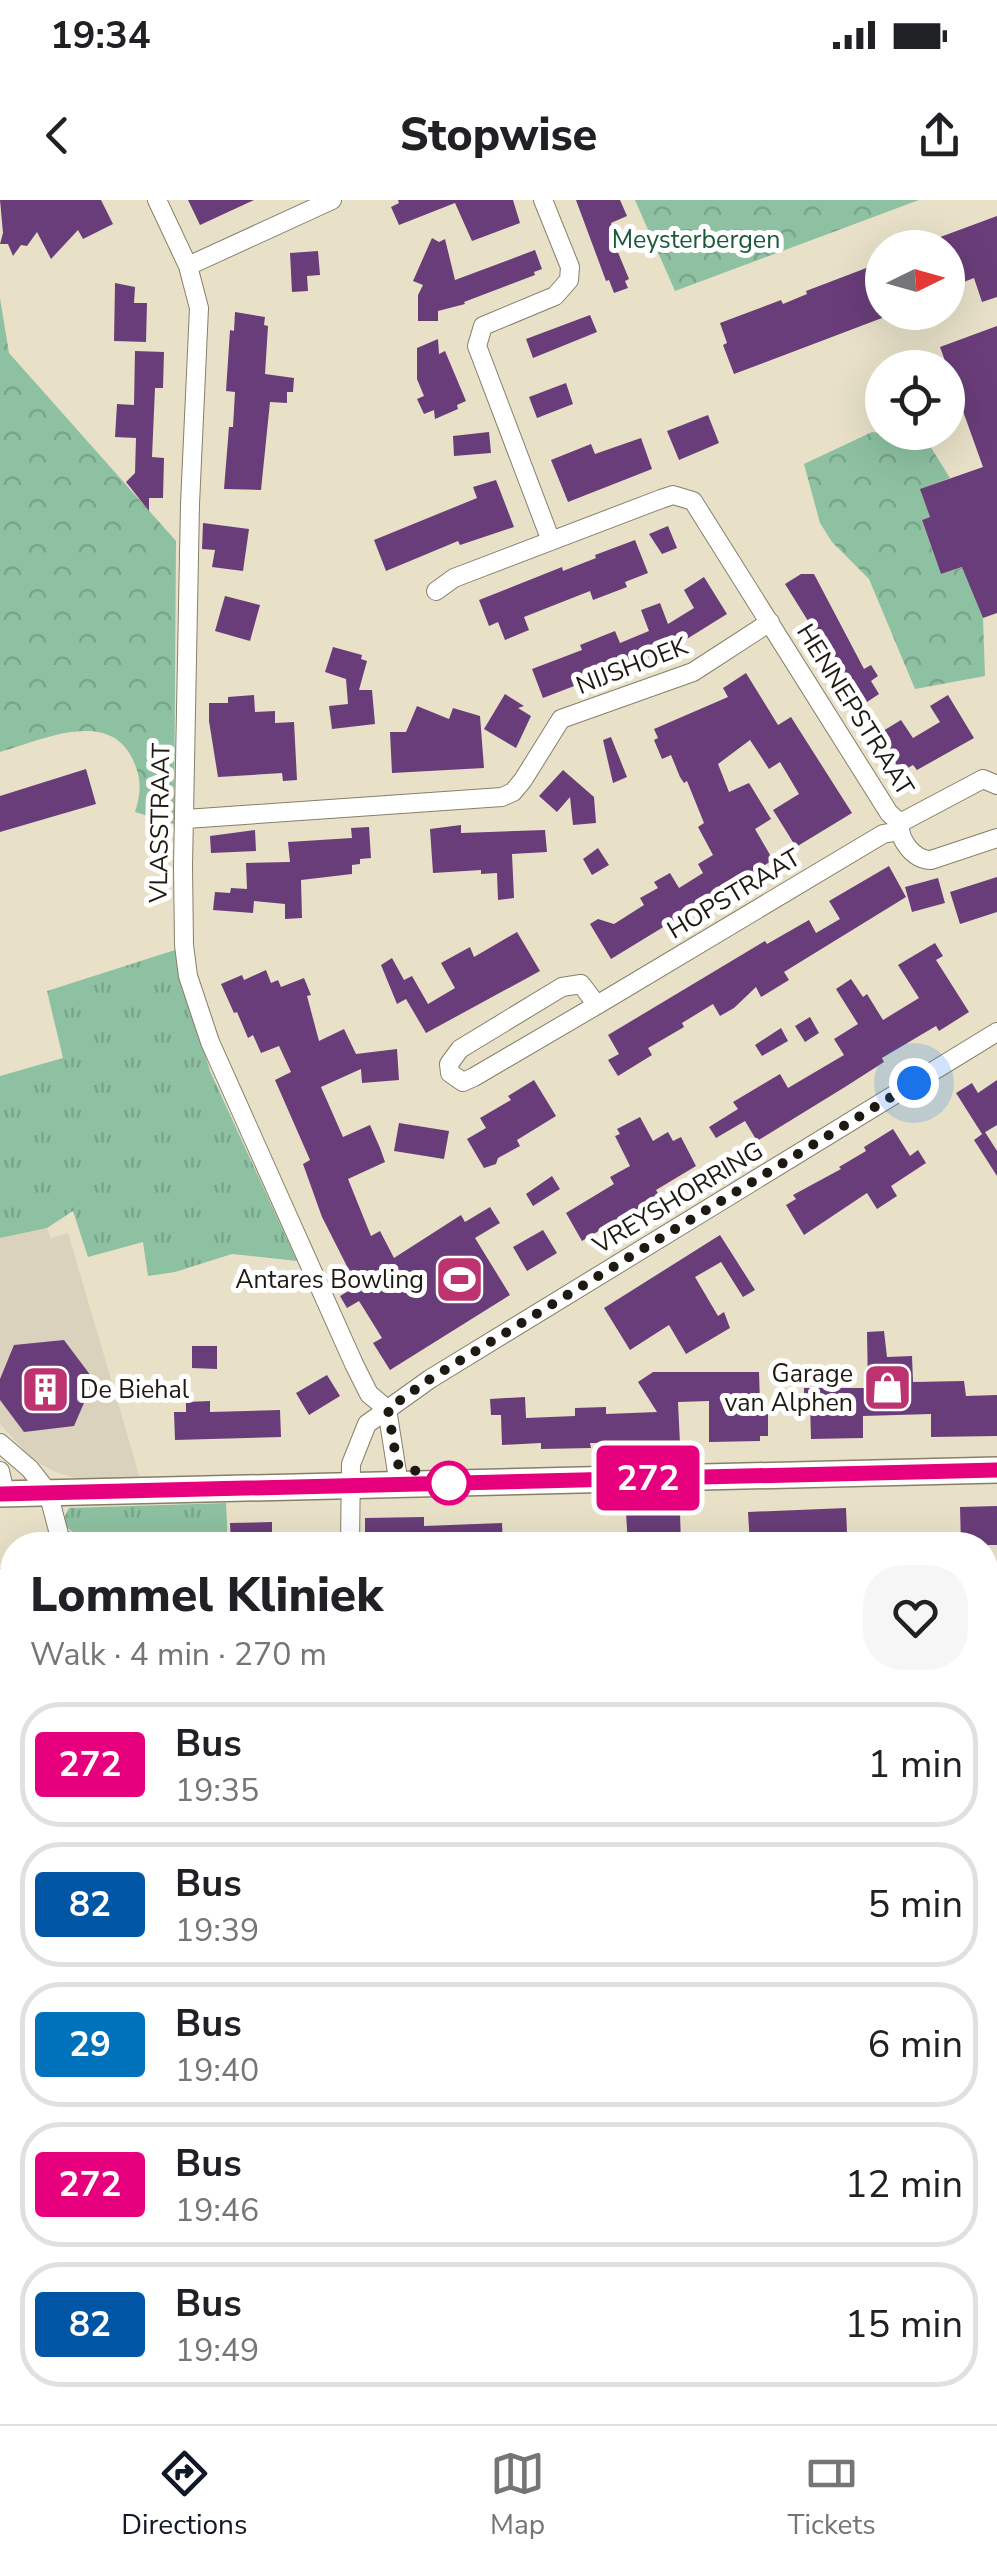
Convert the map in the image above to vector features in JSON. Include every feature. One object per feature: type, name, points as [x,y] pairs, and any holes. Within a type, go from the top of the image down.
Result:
[{"type":"main road","points":[[2,1486],[48,1492],[997,1470]]},
{"type":"street","name":"VLASSTRAAT","points":[[157,200],[196,288],[199,319],[190,504],[184,945],[188,976],[210,1042],[354,1364],[369,1394],[388,1409]]},
{"type":"street","points":[[188,266],[332,200]]},
{"type":"street","points":[[542,200],[570,267],[570,280],[555,296],[483,326],[477,346],[551,541]]},
{"type":"street","points":[[436,591],[454,578],[673,495],[694,501],[770,622]]},
{"type":"street","name":"NIJSHOEK","points":[[186,819],[502,797],[513,792],[523,780],[562,719],[693,672],[770,622]]},
{"type":"street","name":"HENNEPSTRAAT","points":[[770,622],[900,827],[907,846],[922,860],[930,860],[997,838]]},
{"type":"street","name":"HENNEPSTRAAT","points":[[900,827],[983,779],[997,785]]},
{"type":"street","name":"HOPSTRAAT","points":[[597,1005],[581,984],[562,987],[460,1050],[449,1064],[450,1072],[463,1082],[474,1077],[597,1005],[883,834],[900,827]]},
{"type":"street","name":"VREYSHORRING","points":[[350,1532],[351,1464],[366,1424],[430,1379],[997,1032]]},
{"type":"street","points":[[388,1409],[400,1485]]},
{"type":"street","points":[[0,1443],[48,1492],[60,1532]]},
{"type":"shaded area","points":[[47,1228],[51,1238],[68,1233],[140,1478],[78,1479],[53,1471],[32,1459],[0,1424],[0,1238]]},
{"type":"green space","name":"Meysterbergen","points":[[635,200],[919,200],[675,291]]},
{"type":"green space","points":[[0,298],[9,353],[176,541],[174,824],[135,812],[140,786],[136,767],[122,744],[108,735],[72,732],[0,752]]},
{"type":"green space","points":[[865,435],[865,450],[932,450],[950,478],[921,489],[930,517],[922,520],[941,574],[963,567],[983,618],[985,676],[915,689],[869,579],[832,542],[820,523],[804,464]]},
{"type":"green space","points":[[175,950],[210,1071],[297,1261],[232,1254],[148,1276],[143,1242],[88,1257],[73,1211],[47,1228],[0,1238],[0,1076],[63,1058],[47,991]]},
{"type":"green space","points":[[226,1503],[227,1532],[73,1532],[63,1520],[69,1508]]},
{"type":"building","points":[[0,200],[101,200],[113,224],[83,239],[78,230],[51,259],[37,232],[13,256],[8,244],[0,244]]},
{"type":"building","points":[[188,200],[254,200],[200,225]]},
{"type":"building","points":[[398,200],[513,200],[520,223],[472,241],[455,203],[399,225],[391,207]]},
{"type":"building","points":[[576,200],[620,200],[627,216],[611,223],[614,232],[610,233],[629,279],[625,281],[628,288],[614,293],[609,280],[606,281]]},
{"type":"building","points":[[997,216],[997,297],[982,302],[974,278],[965,281],[965,230],[959,230]]},
{"type":"building","points":[[432,238],[439,242],[445,239],[455,280],[535,250],[542,269],[465,304],[438,311],[438,321],[418,321],[418,295],[423,285],[413,281]]},
{"type":"building","points":[[318,251],[320,275],[307,276],[308,291],[292,292],[290,253]]},
{"type":"building","points":[[865,269],[865,324],[734,374],[720,323],[781,300],[783,304],[807,294],[806,291]]},
{"type":"building","points":[[115,283],[135,287],[134,303],[147,303],[146,342],[114,341]]},
{"type":"building","points":[[235,312],[265,317],[265,374],[294,378],[287,403],[270,402],[261,490],[224,489],[229,427],[233,427],[235,392],[226,391]]},
{"type":"building","points":[[590,315],[597,332],[533,358],[526,339]]},
{"type":"building","points":[[997,326],[997,613],[983,618],[962,567],[941,574],[922,520],[930,517],[920,489],[983,467],[965,417],[965,350],[940,347]]},
{"type":"building","points":[[438,339],[439,354],[445,351],[466,401],[435,419],[434,410],[424,414],[417,399],[424,396],[417,379],[417,348]]},
{"type":"building","points":[[135,351],[164,352],[163,388],[155,388],[152,457],[164,458],[163,498],[149,498],[149,511],[126,482],[135,473],[136,438],[115,437],[117,404],[134,405]]},
{"type":"building","points":[[566,383],[573,404],[537,418],[529,397]]},
{"type":"building","points":[[708,415],[719,443],[679,460],[667,431]]},
{"type":"building","points":[[489,432],[491,453],[454,456],[453,436]]},
{"type":"building","points":[[641,438],[652,469],[568,502],[551,460],[591,444],[595,454]]},
{"type":"building","points":[[496,480],[514,527],[460,545],[458,541],[386,571],[374,540],[477,498],[473,487]]},
{"type":"building","points":[[203,523],[249,529],[243,571],[212,567],[215,550],[202,549]]},
{"type":"building","points":[[668,526],[677,548],[662,554],[649,534]]},
{"type":"building","points":[[635,540],[648,573],[625,582],[627,587],[593,600],[590,591],[524,617],[529,630],[505,640],[498,622],[489,626],[479,600],[562,567],[563,571]]},
{"type":"building","points":[[801,574],[814,574],[864,669],[871,665],[878,676],[871,681],[879,694],[861,706],[785,584]]},
{"type":"building","points":[[704,577],[727,614],[683,644],[543,698],[532,669],[582,650],[580,645],[615,631],[620,643],[649,631],[641,610],[660,603],[668,624],[694,608],[684,590]]},
{"type":"building","points":[[225,596],[260,605],[250,641],[215,631]]},
{"type":"building","points":[[333,647],[362,655],[361,659],[367,661],[359,690],[372,690],[375,724],[332,729],[329,706],[348,704],[346,679],[325,672]]},
{"type":"building","points":[[746,673],[778,725],[791,717],[852,813],[796,847],[773,810],[799,794],[780,762],[769,769],[750,740],[718,764],[729,792],[749,783],[771,819],[755,829],[773,860],[611,959],[590,924],[598,919],[614,924],[644,905],[640,898],[658,888],[654,882],[670,873],[679,888],[703,873],[698,864],[713,855],[698,827],[704,823],[687,781],[684,783],[680,777],[671,755],[662,759],[654,729],[728,697],[723,688]]},
{"type":"building","points":[[505,694],[524,706],[518,708],[531,716],[516,748],[484,729]]},
{"type":"building","points":[[254,695],[255,712],[275,711],[275,723],[294,722],[297,780],[283,781],[282,773],[218,777],[209,703],[228,703],[228,697]]},
{"type":"building","points":[[948,695],[974,738],[917,770],[913,765],[901,772],[878,734],[901,720],[913,738],[940,722],[930,706]]},
{"type":"building","points":[[417,706],[449,719],[453,708],[480,716],[484,768],[392,773],[390,732],[406,732]]},
{"type":"building","points":[[611,737],[627,777],[613,783],[603,740]]},
{"type":"building","points":[[86,769],[96,804],[0,832],[0,796]]},
{"type":"building","points":[[563,770],[594,797],[596,823],[573,825],[570,797],[557,812],[539,796]]},
{"type":"building","points":[[461,825],[461,833],[545,830],[547,852],[512,854],[514,898],[498,900],[497,873],[433,873],[430,829]]},
{"type":"building","points":[[369,827],[371,858],[352,865],[352,874],[301,880],[302,918],[285,919],[285,904],[254,901],[253,913],[213,910],[215,892],[247,889],[246,863],[290,862],[288,842],[352,838],[351,828]]},
{"type":"building","points":[[255,830],[256,851],[211,853],[210,836]]},
{"type":"building","points":[[598,848],[609,865],[592,875],[583,859]]},
{"type":"building","points":[[889,866],[906,897],[784,972],[789,980],[761,997],[756,987],[720,1016],[713,1004],[682,1023],[684,1027],[648,1048],[652,1055],[618,1076],[608,1060],[619,1054],[608,1035],[765,941],[767,944],[809,920],[816,933],[840,919],[829,901]]},
{"type":"building","points":[[997,877],[997,912],[960,924],[950,892]]},
{"type":"building","points":[[938,878],[945,903],[912,912],[905,887]]},
{"type":"building","points":[[517,932],[540,971],[426,1033],[406,999],[397,1004],[381,965],[392,958],[404,980],[412,976],[428,1004],[455,988],[441,963],[470,947],[474,957]]},
{"type":"building","points":[[935,943],[943,956],[936,960],[969,1012],[939,1031],[936,1026],[882,1058],[884,1062],[757,1141],[745,1121],[716,1138],[709,1127],[738,1109],[733,1102],[780,1074],[788,1088],[844,1055],[834,1039],[858,1024],[836,989],[851,979],[863,997],[867,994],[883,1020],[919,998],[898,965]]},
{"type":"building","points":[[266,970],[271,983],[278,980],[281,987],[304,978],[319,1041],[344,1029],[356,1054],[397,1049],[399,1080],[362,1083],[361,1069],[321,1087],[343,1137],[370,1125],[385,1162],[348,1179],[371,1236],[380,1231],[394,1258],[461,1215],[465,1222],[490,1207],[500,1223],[475,1238],[510,1295],[390,1370],[373,1343],[382,1338],[359,1301],[347,1308],[340,1296],[357,1286],[322,1217],[303,1164],[310,1160],[275,1080],[291,1072],[279,1046],[261,1053],[253,1035],[248,1038],[221,984],[242,975],[244,980]]},
{"type":"building","points":[[810,1017],[819,1033],[805,1042],[795,1026]]},
{"type":"building","points":[[781,1028],[788,1041],[762,1056],[755,1045]]},
{"type":"building","points":[[534,1080],[556,1116],[517,1140],[520,1146],[498,1158],[496,1164],[484,1168],[467,1139],[486,1128],[480,1118],[511,1100],[508,1096]]},
{"type":"building","points":[[997,1080],[997,1125],[982,1134],[956,1093],[972,1083],[978,1093]]},
{"type":"building","points":[[640,1117],[653,1141],[668,1132],[673,1141],[681,1137],[696,1166],[656,1190],[662,1200],[633,1216],[630,1212],[582,1241],[566,1213],[614,1184],[610,1177],[630,1166],[615,1136],[620,1134],[617,1129]]},
{"type":"building","points":[[399,1123],[449,1131],[444,1159],[394,1151]]},
{"type":"building","points":[[893,1129],[910,1156],[918,1150],[926,1163],[891,1186],[897,1196],[877,1209],[867,1193],[804,1235],[786,1205],[796,1199],[793,1195],[841,1169],[866,1151],[864,1147]]},
{"type":"building","points":[[985,1132],[997,1151],[997,1176],[974,1140]]},
{"type":"building","points":[[552,1176],[560,1189],[533,1206],[526,1194]]},
{"type":"building","points":[[543,1230],[557,1253],[527,1271],[513,1247]]},
{"type":"building","points":[[720,1235],[755,1290],[743,1297],[721,1262],[695,1277],[718,1316],[724,1312],[730,1328],[686,1354],[669,1325],[630,1350],[604,1308]]},
{"type":"building","points":[[884,1331],[887,1357],[912,1356],[913,1382],[964,1381],[966,1396],[997,1395],[997,1436],[931,1437],[931,1414],[863,1416],[863,1438],[811,1439],[810,1405],[804,1405],[804,1388],[868,1388],[867,1332]]},
{"type":"building","name":"De Biehal","points":[[64,1340],[94,1380],[74,1426],[24,1432],[0,1400],[0,1379],[14,1345]]},
{"type":"building","points":[[192,1346],[217,1346],[217,1369],[192,1368]]},
{"type":"building","points":[[653,1372],[759,1372],[760,1403],[768,1403],[768,1436],[760,1436],[760,1441],[709,1442],[709,1401],[678,1402],[680,1444],[590,1443],[591,1448],[541,1449],[541,1443],[502,1445],[501,1415],[491,1415],[490,1399],[525,1397],[526,1418],[575,1416],[575,1408],[606,1407],[606,1414],[657,1412],[638,1382]]},
{"type":"building","points":[[327,1375],[340,1396],[309,1415],[296,1393]]},
{"type":"building","points":[[210,1401],[210,1412],[280,1410],[281,1437],[175,1440],[174,1412],[186,1412],[186,1402]]},
{"type":"building","points":[[997,1506],[997,1532],[961,1532],[960,1507]]},
{"type":"building","points":[[846,1508],[847,1532],[749,1532],[748,1512]]},
{"type":"building","points":[[626,1513],[680,1513],[681,1532],[627,1532]]},
{"type":"building","points":[[424,1517],[424,1526],[502,1523],[502,1532],[365,1532],[365,1518]]},
{"type":"building","points":[[272,1522],[272,1532],[230,1532],[230,1523]]},
{"type":"bus line","name":"272","points":[[0,1494],[997,1470]]},
{"type":"place","name":"Antares Bowling","points":[[459,1280]]},
{"type":"place","name":"Garage van Alphen","points":[[888,1388]]},
{"type":"place","name":"De Biehal","points":[[45,1390]]},
{"type":"route","points":[[449,1483],[397,1464],[388,1409],[430,1379],[914,1083]]}]
